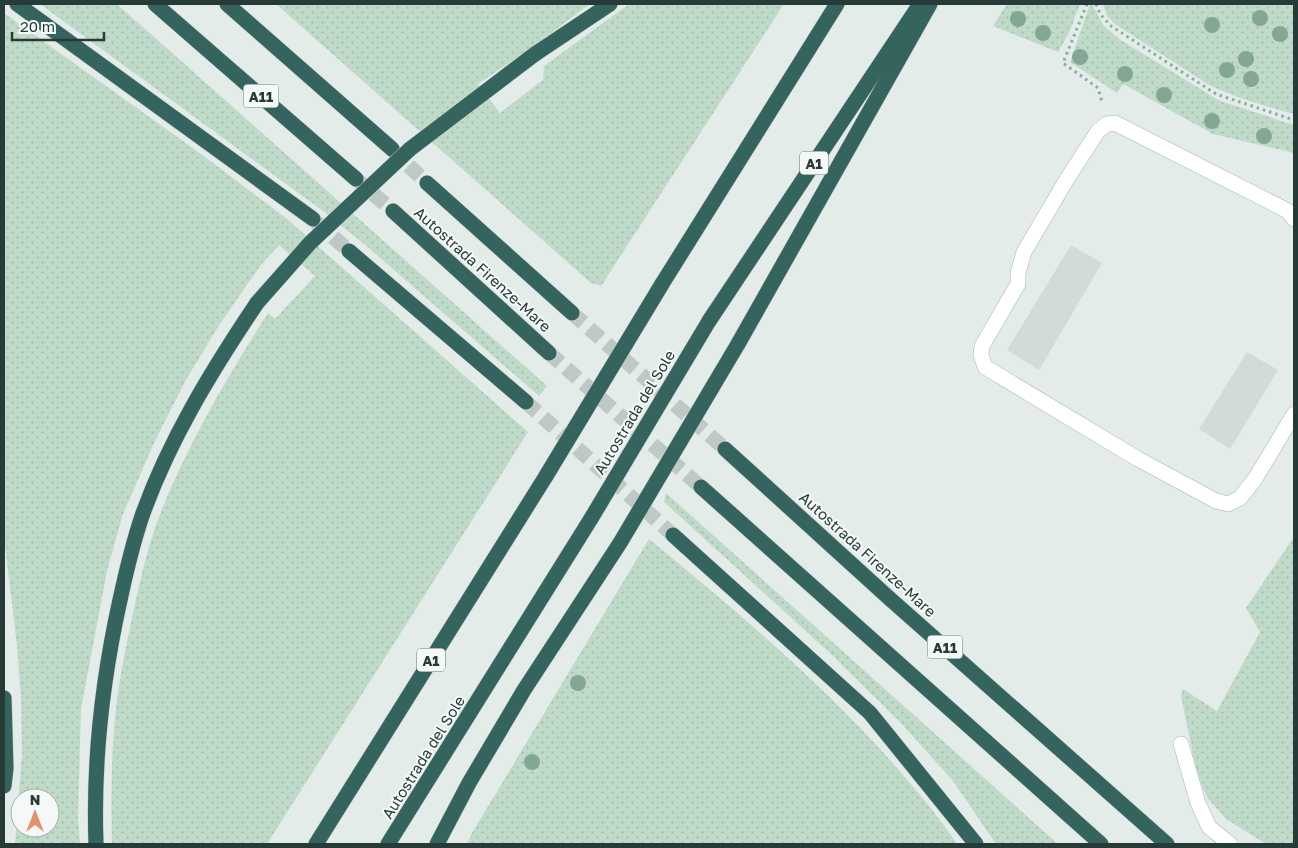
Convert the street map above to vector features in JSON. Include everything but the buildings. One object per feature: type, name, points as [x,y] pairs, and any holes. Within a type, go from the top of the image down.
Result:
[{"type":"highway","points":[[17,4],[313,219]]},
{"type":"highway","name":"A11","points":[[154,4],[356,179]]},
{"type":"highway","points":[[226,4],[392,149]]},
{"type":"highway","points":[[96,844],[97,743],[103,690],[124,580],[142,516],[169,453],[195,402],[230,343],[257,303],[310,243],[410,149],[535,54],[610,4]]},
{"type":"highway","name":"A1","points":[[316,844],[837,4]]},
{"type":"highway","name":"Autostrada del Sole","points":[[388,844],[592,518],[709,321],[920,4]]},
{"type":"highway","points":[[437,844],[469,783],[524,690],[620,542],[738,344],[930,4]]},
{"type":"highway","name":"Autostrada Firenze-Mare","points":[[427,183],[572,313]]},
{"type":"highway","name":"Autostrada Firenze-Mare","points":[[393,211],[549,353]]},
{"type":"highway","points":[[349,251],[526,402]]},
{"type":"highway","name":"Autostrada Firenze-Mare","points":[[725,448],[889,598],[1167,844]]},
{"type":"highway","points":[[701,487],[1101,844]]},
{"type":"highway","points":[[673,535],[870,713],[976,844]]},
{"type":"highway","points":[[4,698],[6,768],[4,786]]},
{"type":"lane","points":[[1292,214],[1115,124],[1107,124],[1098,131],[1024,252],[1018,273],[1018,284],[982,346],[981,356],[985,367],[1138,459],[1216,501],[1228,504],[1239,499],[1250,485],[1294,414]]},
{"type":"lane","points":[[1180,744],[1198,803],[1209,827],[1230,844]]},
{"type":"path","points":[[1087,4],[1063,63],[1098,88],[1102,102],[1115,124]]},
{"type":"path","points":[[1096,4],[1100,14],[1111,26],[1216,94],[1294,120]]},
{"type":"shaded area","points":[[1071,245],[1102,263],[1039,370],[1007,350]]},
{"type":"shaded area","points":[[1247,352],[1278,370],[1230,449],[1199,429]]},
{"type":"green space","points":[[40,4],[117,4],[547,386],[539,396],[364,244],[323,211]]},
{"type":"green space","points":[[276,4],[590,4],[531,48],[478,84],[500,113],[543,80],[544,66],[629,4],[784,4],[601,286],[591,283]]},
{"type":"green space","points":[[1007,4],[1080,4],[1069,33],[1058,52],[993,26]]},
{"type":"green space","points":[[1090,4],[1092,4],[1103,25],[1119,39],[1220,101],[1294,125],[1294,153],[1213,134],[1123,84],[1117,93],[1070,62]]},
{"type":"green space","points":[[1103,4],[1294,4],[1294,114],[1240,98],[1209,85],[1115,24],[1107,16]]},
{"type":"green space","points":[[4,13],[201,154],[286,218],[528,432],[267,844],[112,844],[111,810],[114,725],[122,669],[140,580],[162,509],[185,458],[211,409],[238,360],[268,313],[275,319],[315,276],[279,245],[261,265],[216,330],[186,380],[154,443],[123,514],[107,571],[81,709],[78,818],[80,844],[15,844],[15,838],[60,838],[60,788],[19,788],[22,754],[21,698],[4,537]]},
{"type":"green space","points":[[666,493],[1058,844],[996,844],[953,781],[900,722],[831,654],[664,502]]},
{"type":"green space","points":[[1294,537],[1294,844],[1266,844],[1226,819],[1209,800],[1203,789],[1195,764],[1181,696],[1183,689],[1217,711],[1260,632],[1246,608]]},
{"type":"green space","points":[[649,539],[773,644],[833,700],[907,779],[957,844],[467,844]]},
{"type":"tunnel","points":[[392,150],[427,183]]},
{"type":"tunnel","points":[[356,179],[393,211]]},
{"type":"tunnel","points":[[316,222],[349,251]]},
{"type":"tunnel","points":[[572,313],[725,449]]},
{"type":"tunnel","points":[[549,353],[701,487]]},
{"type":"tunnel","points":[[526,402],[673,535]]}]
